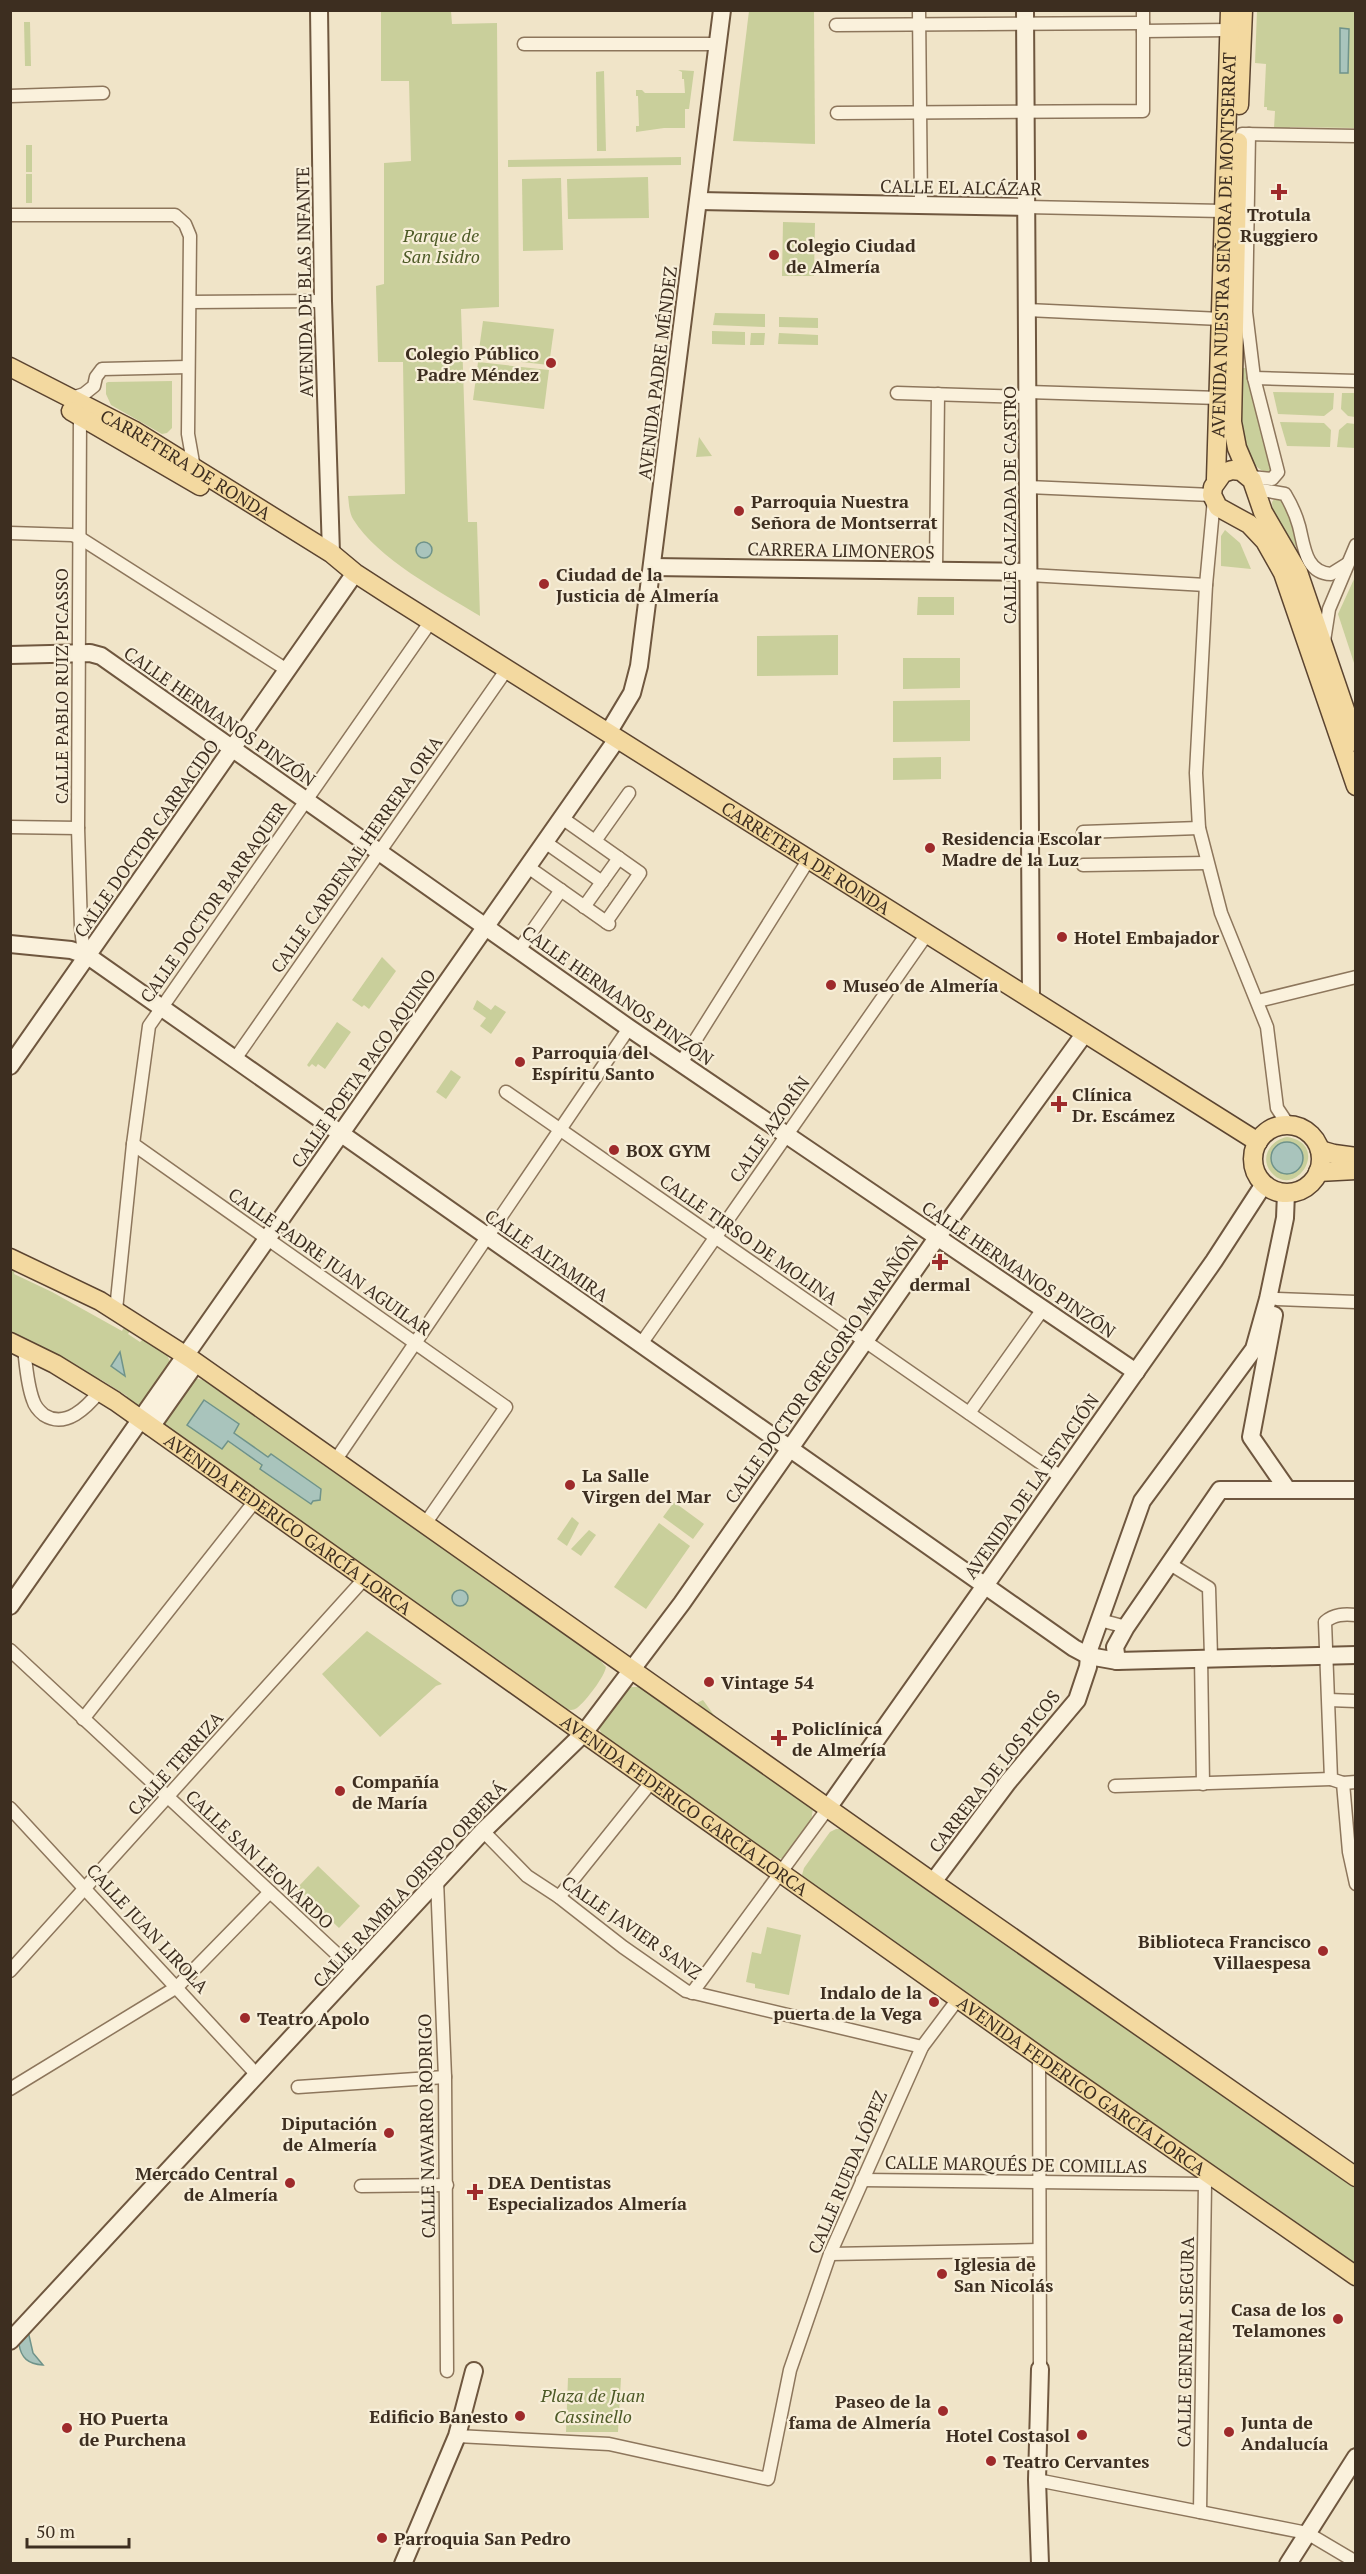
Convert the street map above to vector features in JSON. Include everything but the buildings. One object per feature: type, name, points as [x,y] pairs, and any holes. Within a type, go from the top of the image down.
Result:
[{"type":"main road","name":"AVENIDA NUESTRA SEÑORA DE MONTSERRAT","points":[[1214,491],[1230,10]]},
{"type":"main road","name":"AVENIDA NUESTRA SEÑORA DE MONTSERRAT","points":[[1243,10],[1243,134],[1232,422],[1234,441],[1253,484],[1303,564],[1324,648],[1356,742]]},
{"type":"main road","name":"CARRETERA DE RONDA","points":[[10,367],[133,430],[331,553],[355,573],[1258,1142]]},
{"type":"main road","name":"CARRETERA DE RONDA","points":[[10,381],[80,416],[328,562],[355,573]]},
{"type":"main road","points":[[1230,514],[1245,512],[1250,508],[1253,484],[1241,471],[1232,470],[1223,473],[1214,491],[1218,507],[1230,514],[1249,524],[1266,541],[1283,573],[1356,786]]},
{"type":"main road","points":[[1291,1125],[1299,1127],[1312,1136],[1320,1150],[1321,1161],[1318,1173],[1305,1188],[1286,1193],[1274,1191],[1264,1184],[1254,1167],[1253,1154],[1258,1142],[1268,1130],[1291,1125]]},
{"type":"main road","points":[[1320,1150],[1356,1157]]},
{"type":"main road","points":[[1318,1173],[1356,1170]]},
{"type":"main road","points":[[10,1258],[57,1279],[116,1310],[191,1359],[1356,2177]]},
{"type":"main road","name":"AVENIDA FEDERICO GARCÍA LORCA","points":[[17,1345],[100,1391],[782,1873],[1209,2180],[1356,2276]]},
{"type":"street","name":"AVENIDA DE BLAS INFANTE","points":[[319,10],[323,301],[331,553]]},
{"type":"street","name":"AVENIDA PADRE MÉNDEZ","points":[[613,736],[638,675],[722,10]]},
{"type":"street","points":[[919,10],[921,205]]},
{"type":"street","points":[[836,25],[920,24],[1025,17],[1143,21],[1229,30]]},
{"type":"street","name":"CALLE CALZADA DE CASTRO","points":[[1025,17],[1031,999]]},
{"type":"street","points":[[837,113],[1143,111],[1143,21]]},
{"type":"street","points":[[525,44],[718,44]]},
{"type":"street","points":[[10,96],[103,93]]},
{"type":"street","points":[[1243,134],[1356,136]]},
{"type":"street","name":"AVENIDA NUESTRA SEÑORA DE MONTSERRAT","points":[[1243,134],[1245,301],[1254,378],[1278,472],[1272,479],[1253,484]]},
{"type":"street","name":"CALLE EL ALCÁZAR","points":[[699,201],[1223,212]]},
{"type":"street","points":[[10,215],[175,215],[185,224],[190,236],[188,434],[194,468]]},
{"type":"street","points":[[190,302],[323,301]]},
{"type":"street","points":[[1027,310],[1221,319]]},
{"type":"street","points":[[72,398],[84,394],[94,386],[96,377],[102,369],[188,367]]},
{"type":"street","points":[[1254,378],[1356,381]]},
{"type":"street","points":[[897,393],[1218,398]]},
{"type":"street","points":[[936,571],[938,394]]},
{"type":"street","name":"CALLE PABLO RUIZ PICASSO","points":[[80,416],[78,828],[81,928],[83,945],[88,956]]},
{"type":"street","points":[[1253,484],[1285,494],[1299,524],[1303,564],[1323,573],[1336,572],[1347,564]]},
{"type":"street","points":[[1028,487],[1214,491],[1206,585],[1196,773],[1199,828],[1221,913],[1258,1001],[1269,1039],[1277,1108],[1287,1123],[1291,1125]]},
{"type":"street","points":[[1209,540],[1230,514]]},
{"type":"street","points":[[10,533],[72,535],[80,538],[287,670]]},
{"type":"street","points":[[1324,648],[1329,609],[1356,545]]},
{"type":"street","name":"CARRERA LIMONEROS","points":[[652,567],[1029,574]]},
{"type":"street","name":"CALLE DOCTOR CARRACIDO","points":[[10,1066],[355,573]]},
{"type":"street","points":[[1029,574],[1206,585]]},
{"type":"street","name":"CALLE DOCTOR BARRAQUER","points":[[133,1144],[149,1026],[431,621]]},
{"type":"street","name":"CALLE HERMANOS PINZÓN","points":[[10,655],[97,654],[629,1028],[1136,1372]]},
{"type":"street","name":"CALLE CARDENAL HERRERA ORIA","points":[[235,1059],[507,669]]},
{"type":"street","name":"CALLE POETA PACO AQUINO","points":[[10,1606],[146,1424],[268,1239],[562,818],[613,736]]},
{"type":"street","points":[[595,841],[629,793]]},
{"type":"street","points":[[528,867],[607,923],[640,873],[562,818]]},
{"type":"street","points":[[10,827],[78,828]]},
{"type":"street","points":[[1083,832],[1199,828]]},
{"type":"street","points":[[545,842],[602,882]]},
{"type":"street","points":[[584,907],[619,858]]},
{"type":"street","points":[[681,1063],[809,859]]},
{"type":"street","points":[[1083,865],[1207,863]]},
{"type":"street","points":[[519,950],[561,890]]},
{"type":"street","name":"CALLE AZORÍN","points":[[641,1344],[927,934]]},
{"type":"street","points":[[10,944],[71,950],[88,956]]},
{"type":"street","name":"CALLE ALTAMIRA","points":[[88,956],[1074,1648],[1089,1656]]},
{"type":"street","points":[[1258,1001],[1356,977]]},
{"type":"street","points":[[335,1461],[629,1028]]},
{"type":"street","name":"CALLE DOCTOR GREGORIO MARAÑÓN","points":[[632,1670],[1085,1033]]},
{"type":"street","name":"CALLE TIRSO DE MOLINA","points":[[506,1092],[1061,1477]]},
{"type":"street","points":[[116,1310],[133,1144]]},
{"type":"street","name":"CALLE PADRE JUAN AGUILAR","points":[[133,1144],[506,1407],[425,1524]]},
{"type":"street","name":"AVENIDA DE LA ESTACIÓN","points":[[828,1808],[1214,1261],[1264,1184]]},
{"type":"street","name":"CARRERA DE LOS PICOS","points":[[933,1882],[1008,1782],[1077,1700],[1089,1667],[1089,1656],[1100,1620],[1142,1501],[1254,1348],[1273,1299],[1285,1218],[1286,1193]]},
{"type":"street","points":[[1287,1489],[1251,1437],[1273,1299],[1356,1302]]},
{"type":"street","points":[[969,1413],[1043,1309]]},
{"type":"street","points":[[17,1345],[33,1402],[39,1411],[51,1419],[66,1418],[79,1412],[100,1391]]},
{"type":"street","points":[[1117,1660],[1115,1647],[1126,1627],[1220,1490],[1356,1490]]},
{"type":"street","points":[[83,1719],[255,1501]]},
{"type":"street","points":[[1170,1564],[1209,1588],[1203,1784]]},
{"type":"street","name":"CALLE TERRIZA","points":[[10,1971],[364,1578]]},
{"type":"street","points":[[1356,1615],[1344,1614],[1331,1617],[1325,1622],[1329,1700],[1343,1781],[1349,1852],[1356,1884]]},
{"type":"street","points":[[1100,1620],[1126,1627]]},
{"type":"street","name":"CALLE SAN LEONARDO","points":[[10,1650],[354,1970]]},
{"type":"street","points":[[1089,1656],[1117,1660],[1356,1655]]},
{"type":"street","name":"CALLE RAMBLA OBISPO ORBERÁ","points":[[13,2338],[483,1831],[584,1733],[632,1670]]},
{"type":"street","points":[[1329,1700],[1356,1701]]},
{"type":"street","points":[[560,1897],[652,1781]]},
{"type":"street","points":[[1115,1786],[1343,1781]]},
{"type":"street","name":"CALLE JUAN LIROLA","points":[[10,1808],[257,2075]]},
{"type":"street","points":[[692,1994],[828,1808]]},
{"type":"street","name":"CALLE JAVIER SANZ","points":[[483,1831],[527,1876],[560,1897],[623,1947],[692,1994],[922,2047]]},
{"type":"street","name":"CALLE NAVARRO RODRIGO","points":[[437,1880],[445,2077],[447,2371]]},
{"type":"street","points":[[10,2089],[177,1987],[270,1892]]},
{"type":"street","points":[[703,1980],[717,1999]]},
{"type":"street","name":"CALLE RUEDA LÓPEZ","points":[[457,2436],[609,2444],[768,2480],[790,2370],[830,2254],[922,2047],[958,1999]]},
{"type":"street","points":[[1039,2056],[1040,2368],[1037,2480],[1040,2564]]},
{"type":"street","points":[[298,2087],[445,2077]]},
{"type":"street","name":"CALLE MARQUÉS DE COMILLAS","points":[[862,2180],[1039,2183],[1209,2180]]},
{"type":"street","name":"CALLE GENERAL SEGURA","points":[[1200,2512],[1209,2180]]},
{"type":"street","points":[[361,2186],[447,2185]]},
{"type":"street","points":[[830,2254],[1039,2250]]},
{"type":"street","points":[[403,2564],[457,2436],[474,2371]]},
{"type":"street","points":[[1288,2564],[1356,2457]]},
{"type":"street","points":[[1037,2480],[1307,2533],[1356,2562]]},
{"type":"green space","name":"Parque de San Isidro","points":[[381,11],[451,11],[452,24],[497,23],[499,307],[461,309],[468,522],[477,522],[480,616],[393,561],[364,534],[353,519],[349,508],[348,496],[405,494],[403,362],[378,362],[376,286],[384,284],[384,163],[411,161],[409,81],[381,81]]},
{"type":"green space","points":[[749,11],[814,11],[815,144],[733,141]]},
{"type":"green space","points":[[1257,11],[1355,11],[1355,128],[1290,127],[1289,132],[1263,130],[1263,128],[1274,128],[1275,111],[1264,107],[1266,64],[1255,63]]},
{"type":"green space","points":[[24,22],[30,22],[31,66],[25,66]]},
{"type":"green space","points":[[678,70],[694,71],[689,109],[685,109],[685,128],[636,132],[636,126],[639,126],[636,90],[642,90],[645,93],[685,93],[682,72]]},
{"type":"green space","points":[[604,71],[606,151],[597,151],[596,72]]},
{"type":"green space","points":[[26,145],[32,145],[32,172],[26,172]]},
{"type":"green space","points":[[681,157],[681,165],[508,167],[508,160]]},
{"type":"green space","points":[[26,174],[32,174],[32,203],[26,203]]},
{"type":"green space","points":[[648,177],[649,218],[568,219],[567,179]]},
{"type":"green space","points":[[561,178],[563,250],[523,251],[522,179]]},
{"type":"green space","points":[[783,222],[815,223],[814,276],[782,276]]},
{"type":"green space","points":[[715,313],[765,314],[765,327],[713,325]]},
{"type":"green space","points":[[779,317],[818,318],[818,328],[779,327]]},
{"type":"green space","points":[[483,321],[554,329],[549,365],[478,357]]},
{"type":"green space","points":[[712,331],[745,332],[745,345],[712,344]]},
{"type":"green space","points":[[751,333],[765,333],[764,345],[750,345]]},
{"type":"green space","points":[[779,333],[818,335],[818,345],[778,344]]},
{"type":"green space","points":[[478,362],[549,370],[544,409],[473,400]]},
{"type":"green space","points":[[1241,368],[1246,368],[1272,466],[1270,472],[1254,464],[1242,440],[1239,418]]},
{"type":"green space","points":[[172,381],[172,428],[162,434],[111,405],[106,394],[106,383],[108,382]]},
{"type":"green space","points":[[1273,392],[1334,393],[1333,409],[1324,416],[1278,414]]},
{"type":"green space","points":[[1342,393],[1355,393],[1355,417],[1348,416],[1341,409]]},
{"type":"green space","points":[[1280,422],[1324,423],[1331,430],[1330,447],[1287,446]]},
{"type":"green space","points":[[1347,423],[1355,424],[1355,448],[1337,447],[1339,430]]},
{"type":"green space","points":[[699,437],[712,456],[696,457]]},
{"type":"green space","points":[[1275,498],[1284,502],[1300,548],[1298,550],[1273,513],[1272,502]]},
{"type":"green space","points":[[1225,530],[1240,543],[1251,569],[1221,566],[1221,536]]},
{"type":"green space","points":[[1355,577],[1355,666],[1338,614]]},
{"type":"green space","points":[[918,597],[954,597],[954,615],[917,615]]},
{"type":"green space","points":[[838,635],[838,675],[757,676],[757,636]]},
{"type":"green space","points":[[903,658],[960,658],[960,688],[903,689]]},
{"type":"green space","points":[[970,700],[970,741],[893,742],[893,701]]},
{"type":"green space","points":[[941,757],[941,779],[893,780],[893,758]]},
{"type":"green space","points":[[382,957],[396,971],[369,1009],[364,1005],[362,1007],[352,1000]]},
{"type":"green space","points":[[477,1000],[491,1010],[495,1005],[506,1012],[491,1034],[480,1026],[486,1018],[473,1009]]},
{"type":"green space","points":[[337,1022],[351,1032],[325,1069],[318,1064],[316,1067],[312,1064],[309,1067],[307,1065]]},
{"type":"green space","points":[[451,1070],[461,1077],[446,1099],[436,1092]]},
{"type":"green space","points":[[1287,1137],[1300,1142],[1307,1150],[1308,1159],[1305,1168],[1298,1176],[1290,1180],[1280,1179],[1271,1172],[1266,1161],[1268,1150]],"holes":[[[1292,1143],[1301,1149],[1283,1174],[1271,1162],[1276,1147]]]},
{"type":"green space","points":[[11,1269],[15,1271],[14,1274],[52,1292],[122,1331],[124,1327],[130,1331],[128,1334],[140,1342],[143,1339],[167,1355],[171,1364],[142,1406],[139,1407],[125,1401],[127,1396],[100,1379],[97,1382],[11,1337]]},
{"type":"green space","points":[[194,1378],[203,1380],[598,1658],[606,1667],[602,1676],[577,1708],[570,1710],[563,1708],[164,1427],[162,1423]],"holes":[[[239,1424],[233,1433],[268,1457],[271,1454],[320,1489],[311,1504],[261,1469],[262,1466],[227,1441]],[[459,1591],[465,1592],[468,1597],[465,1604],[456,1605],[453,1600],[454,1594]]]},
{"type":"green space","points":[[674,1502],[704,1524],[693,1539],[663,1517]]},
{"type":"green space","points":[[572,1517],[579,1523],[567,1546],[557,1539]]},
{"type":"green space","points":[[659,1523],[690,1546],[646,1609],[614,1587]]},
{"type":"green space","points":[[589,1530],[596,1535],[581,1556],[571,1549]]},
{"type":"green space","points":[[367,1631],[442,1684],[436,1686],[380,1737],[322,1674]]},
{"type":"green space","points":[[630,1687],[640,1687],[678,1712],[703,1700],[748,1762],[813,1808],[811,1822],[786,1857],[778,1859],[602,1735],[599,1728],[602,1720]]},
{"type":"green space","points":[[840,1829],[1355,2188],[1355,2268],[804,1878],[802,1875],[804,1868],[830,1832]]},
{"type":"green space","points":[[318,1866],[360,1906],[339,1928],[297,1888]]},
{"type":"green space","points":[[767,1927],[801,1935],[789,1995],[755,1988],[755,1984],[746,1982],[752,1952],[761,1954]]},
{"type":"green space","name":"Plaza de Juan Cassinello","points":[[568,2378],[621,2378],[618,2432],[566,2432]]},
{"type":"water","points":[[1340,28],[1349,29],[1348,73],[1340,73]]},
{"type":"water","points":[[424,542],[430,544],[432,550],[430,556],[424,558],[418,556],[416,550],[418,544]]},
{"type":"water","points":[[1287,1142],[1298,1147],[1303,1158],[1298,1169],[1287,1174],[1276,1169],[1271,1158],[1276,1147]]},
{"type":"water","points":[[120,1352],[125,1376],[111,1366]]},
{"type":"water","points":[[204,1400],[239,1424],[234,1433],[268,1457],[271,1454],[321,1489],[320,1500],[313,1501],[311,1504],[260,1469],[262,1465],[228,1441],[222,1449],[187,1425]]},
{"type":"water","points":[[460,1590],[468,1598],[460,1606],[452,1598]]},
{"type":"water","points":[[28,2331],[33,2353],[43,2365],[29,2362],[21,2353],[19,2344]]},
{"type":"place","name":"Trotula Ruggiero","points":[[1279,192]]},
{"type":"place","name":"Colegio Ciudad de Almería","points":[[774,255]]},
{"type":"place","name":"Colegio Público Padre Méndez","points":[[551,363]]},
{"type":"place","name":"Parroquia Nuestra Señora de Montserrat","points":[[739,511]]},
{"type":"place","name":"Ciudad de la Justicia de Almería","points":[[544,584]]},
{"type":"place","name":"Residencia Escolar Madre de la Luz","points":[[930,848]]},
{"type":"place","name":"Hotel Embajador","points":[[1062,937]]},
{"type":"place","name":"Museo de Almería","points":[[831,985]]},
{"type":"place","name":"Parroquia del Espíritu Santo","points":[[520,1062]]},
{"type":"place","name":"Clínica Dr. Escámez","points":[[1059,1104]]},
{"type":"place","name":"BOX GYM","points":[[614,1150]]},
{"type":"place","name":"dermal","points":[[940,1262]]},
{"type":"place","name":"La Salle Virgen del Mar","points":[[570,1485]]},
{"type":"place","name":"Vintage 54","points":[[709,1682]]},
{"type":"place","name":"Policlínica de Almería","points":[[779,1738]]},
{"type":"place","name":"Compañía de María","points":[[340,1791]]},
{"type":"place","name":"Biblioteca Francisco Villaespesa","points":[[1323,1951]]},
{"type":"place","name":"Indalo de la puerta de la Vega","points":[[934,2002]]},
{"type":"place","name":"Teatro Apolo","points":[[245,2018]]},
{"type":"place","name":"Diputación de Almería","points":[[389,2133]]},
{"type":"place","name":"Mercado Central de Almería","points":[[290,2183]]},
{"type":"place","name":"DEA Dentistas Especializados Almería","points":[[475,2192]]},
{"type":"place","name":"Iglesia de San Nicolás","points":[[942,2274]]},
{"type":"place","name":"Casa de los Telamones","points":[[1338,2319]]},
{"type":"place","name":"Paseo de la fama de Almería","points":[[943,2411]]},
{"type":"place","name":"Edificio Banesto","points":[[520,2416]]},
{"type":"place","name":"HO Puerta de Purchena","points":[[67,2428]]},
{"type":"place","name":"Junta de Andalucía","points":[[1229,2432]]},
{"type":"place","name":"Hotel Costasol","points":[[1082,2435]]},
{"type":"place","name":"Teatro Cervantes","points":[[991,2461]]},
{"type":"place","name":"Parroquia San Pedro","points":[[382,2538]]}]
